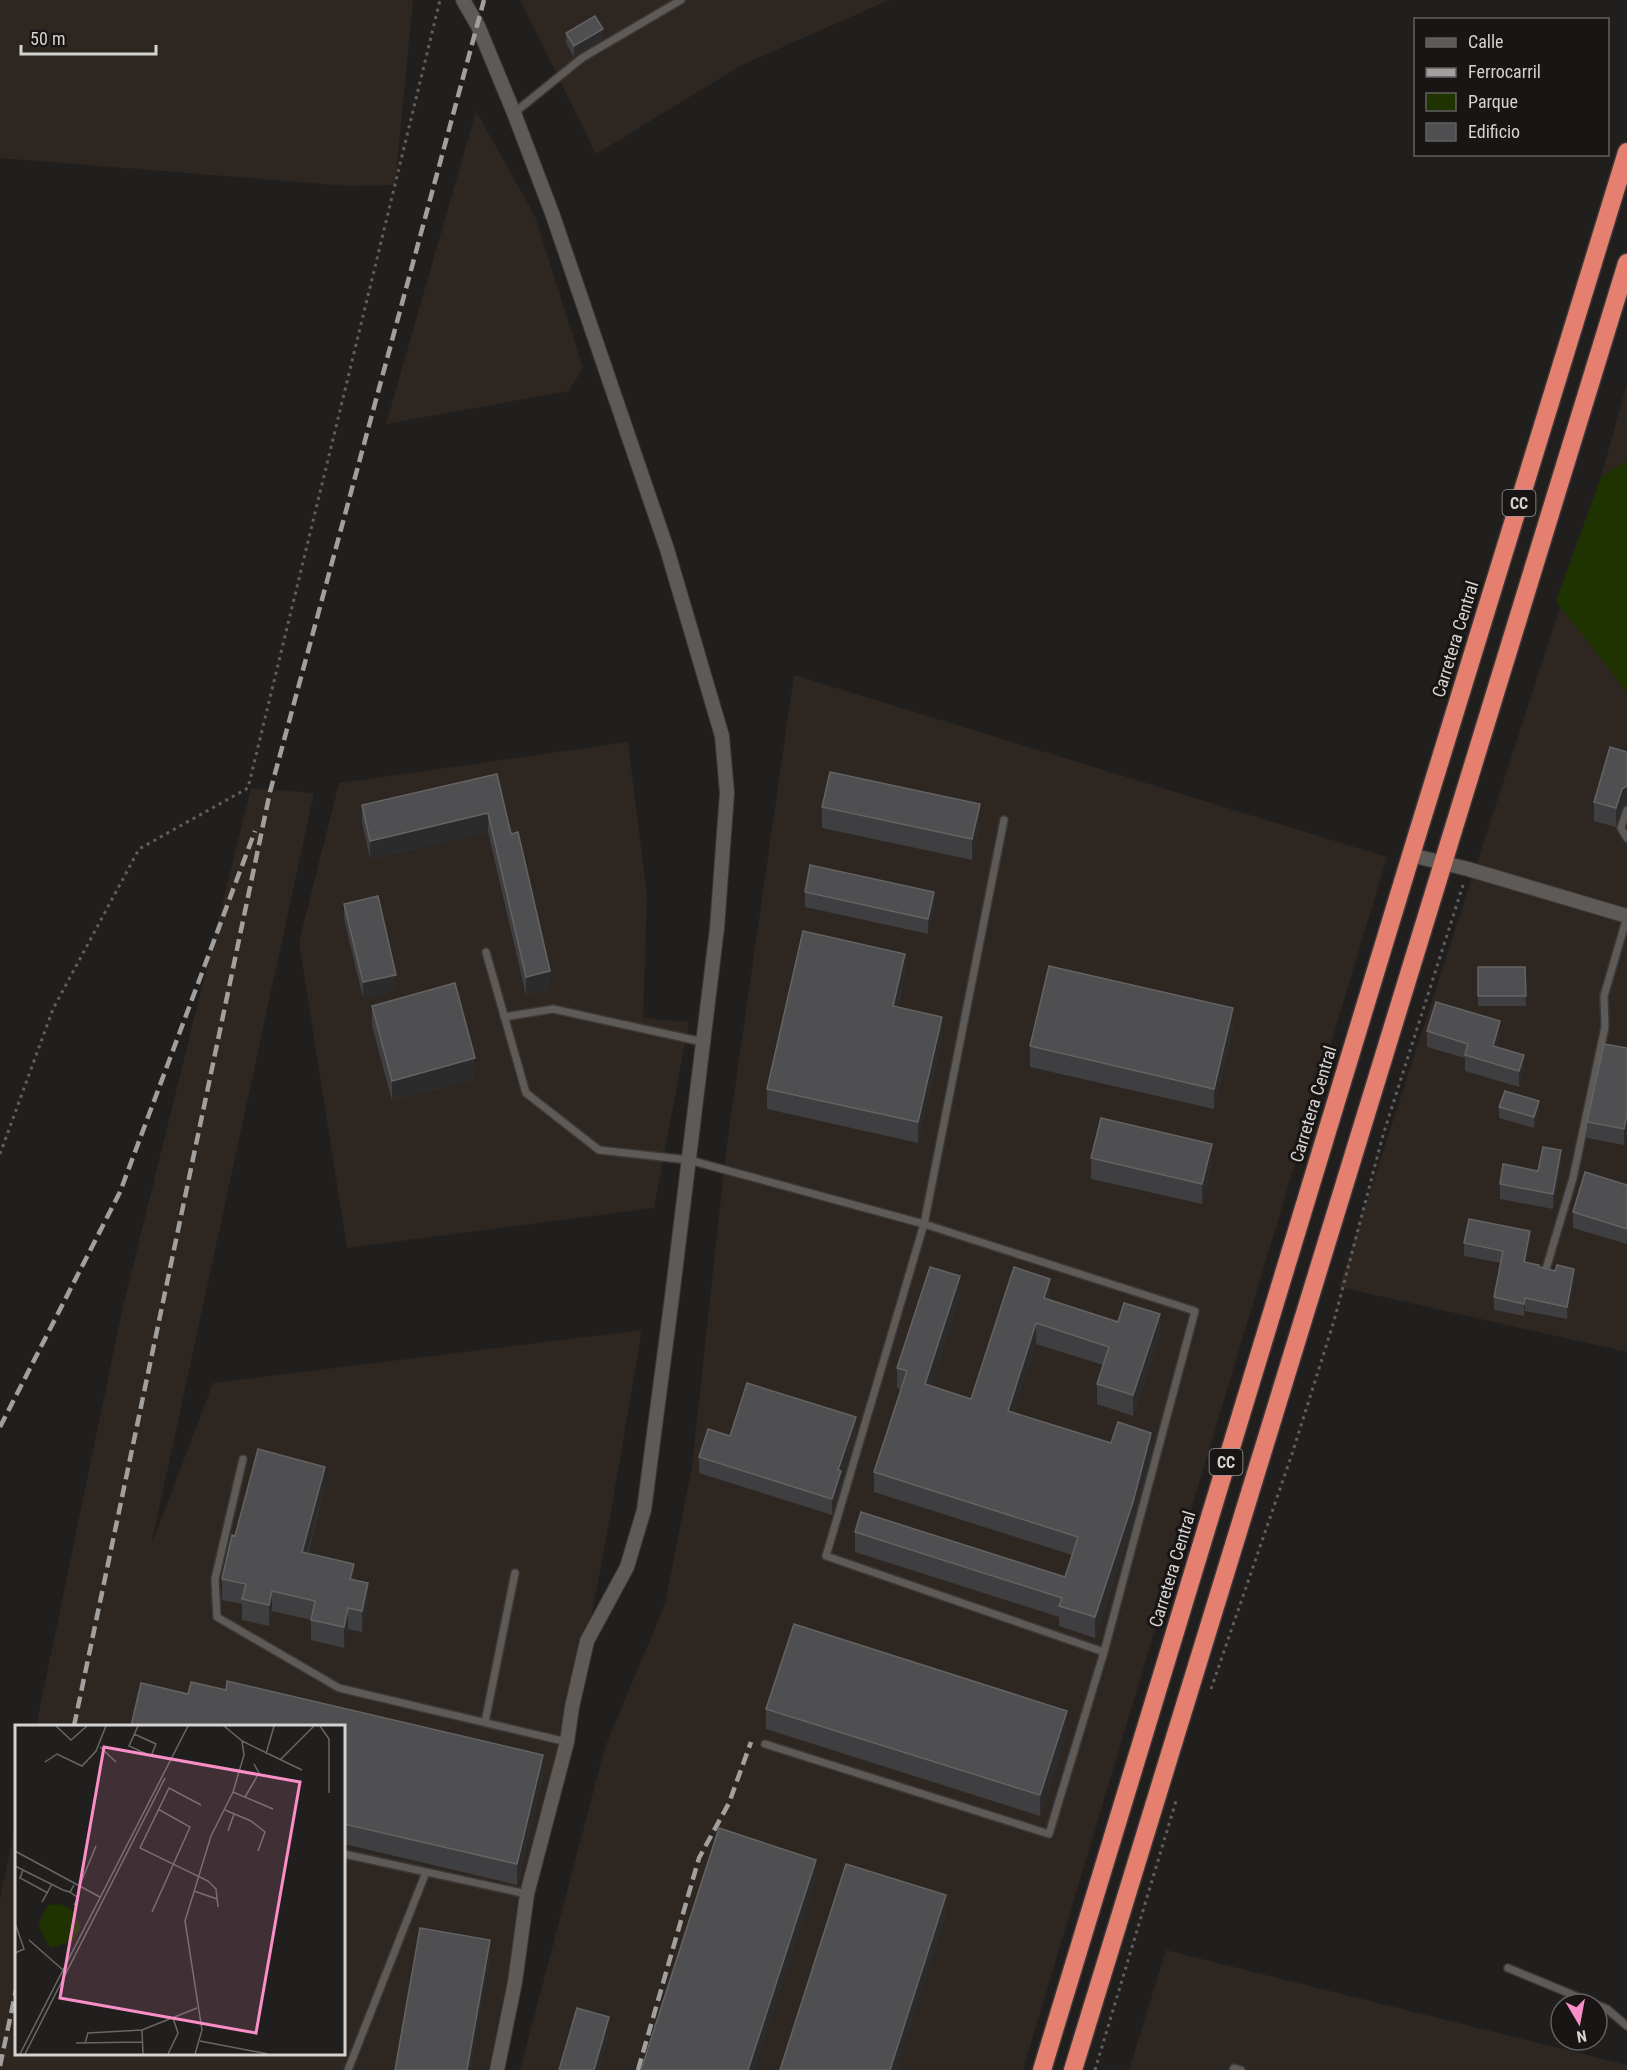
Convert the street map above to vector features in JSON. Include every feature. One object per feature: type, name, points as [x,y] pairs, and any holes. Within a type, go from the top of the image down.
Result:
[{"type":"highway","name":"Carretera Central","points":[[1042,2070],[1627,152]]},
{"type":"highway","name":"CC","points":[[1073,2070],[1627,263]]},
{"type":"street","points":[[464,0],[478,26],[514,113],[556,225],[667,549],[722,736],[727,793],[717,928],[644,1510],[627,1566],[587,1641],[572,1707],[567,1742],[527,1894],[515,1982],[497,2070]]},
{"type":"street","points":[[1411,855],[1468,869],[1627,916]]},
{"type":"lane","points":[[514,113],[582,58],[681,0]]},
{"type":"lane","points":[[1627,810],[1621,828],[1627,838]]},
{"type":"lane","points":[[1004,820],[924,1224],[826,1556],[1104,1652]]},
{"type":"lane","points":[[1546,1269],[1573,1178],[1605,1028],[1604,996],[1627,916]]},
{"type":"lane","points":[[486,952],[526,1093],[599,1150],[689,1160],[924,1224],[1195,1311],[1104,1652],[1049,1834],[765,1744]]},
{"type":"lane","points":[[504,1017],[553,1009],[703,1042]]},
{"type":"lane","points":[[243,1459],[215,1579],[217,1617],[339,1688],[567,1742]]},
{"type":"lane","points":[[485,1722],[515,1573]]},
{"type":"lane","points":[[345,1854],[527,1894]]},
{"type":"lane","points":[[348,2070],[426,1872]]},
{"type":"lane","points":[[1508,1968],[1565,1992]]},
{"type":"lane","points":[[1609,2011],[1627,2026]]},
{"type":"lane","points":[[1233,2070],[1233,2068],[1241,2070]]},
{"type":"path","points":[[0,1154],[52,1009],[139,849],[248,788],[440,0]]},
{"type":"path","points":[[1208,1695],[1292,1455],[1330,1332],[1383,1135],[1468,869]]},
{"type":"path","points":[[1095,2070],[1177,1797]]},
{"type":"shaded area","points":[[0,0],[413,0],[395,185],[349,186],[0,158]]},
{"type":"shaded area","points":[[520,0],[889,0],[742,65],[596,154]]},
{"type":"shaded area","points":[[476,111],[535,216],[583,368],[569,391],[386,424]]},
{"type":"shaded area","points":[[1627,384],[1627,1352],[1339,1287],[1591,512]]},
{"type":"shaded area","points":[[794,675],[1387,857],[1023,2070],[520,2070],[605,1747],[665,1604],[692,1466],[726,1151]]},
{"type":"shaded area","points":[[628,742],[647,895],[643,1018],[689,1022],[654,1208],[347,1248],[299,942],[339,783]]},
{"type":"shaded area","points":[[251,788],[314,793],[151,1546],[213,1383],[642,1330],[606,1540],[567,1742],[489,2070],[0,2070],[0,1900],[15,1825],[15,2055],[345,2055],[345,1725],[36,1725],[123,1306]]},
{"type":"shaded area","points":[[1166,1950],[1549,2046],[1549,2052],[1575,2052],[1627,2065],[1627,2070],[1129,2070]]},
{"type":"green space","points":[[1627,461],[1627,692],[1556,601],[1601,477]]},
{"type":"building","points":[[595,16],[603,29],[574,46],[566,33]]},
{"type":"building","points":[[1610,747],[1627,752],[1627,786],[1622,789],[1616,808],[1594,802]]},
{"type":"building","points":[[830,772],[980,804],[972,839],[822,807]]},
{"type":"building","points":[[497,774],[511,834],[518,832],[550,971],[526,977],[488,813],[370,841],[362,805]]},
{"type":"building","points":[[810,865],[934,892],[928,919],[805,892]]},
{"type":"building","points":[[378,896],[396,975],[363,982],[344,904]]},
{"type":"building","points":[[803,931],[905,954],[893,1006],[942,1017],[918,1122],[767,1089]]},
{"type":"building","points":[[1049,966],[1233,1008],[1214,1089],[1030,1046]]},
{"type":"building","points":[[1478,967],[1525,967],[1526,996],[1478,996]]},
{"type":"building","points":[[455,983],[475,1058],[392,1081],[372,1006]]},
{"type":"building","points":[[1436,1002],[1500,1021],[1493,1046],[1524,1055],[1519,1071],[1465,1055],[1468,1044],[1427,1031]]},
{"type":"building","points":[[1604,1044],[1627,1048],[1627,1114],[1624,1129],[1587,1122]]},
{"type":"building","points":[[1505,1091],[1539,1101],[1534,1117],[1499,1107]]},
{"type":"building","points":[[1101,1118],[1212,1144],[1202,1184],[1091,1158]]},
{"type":"building","points":[[1543,1147],[1561,1150],[1553,1194],[1500,1184],[1503,1164],[1538,1171]]},
{"type":"building","points":[[1585,1172],[1627,1185],[1627,1229],[1573,1212]]},
{"type":"building","points":[[1469,1219],[1530,1231],[1524,1262],[1555,1271],[1557,1265],[1574,1269],[1567,1307],[1525,1298],[1524,1304],[1494,1297],[1503,1251],[1464,1243]]},
{"type":"building","points":[[930,1267],[960,1276],[925,1384],[971,1399],[1014,1267],[1050,1279],[1044,1298],[1118,1322],[1124,1303],[1160,1314],[1133,1395],[1097,1384],[1109,1347],[1036,1323],[1008,1411],[1111,1443],[1118,1422],[1151,1433],[1133,1502],[1095,1617],[1059,1606],[1062,1598],[855,1532],[861,1512],[1065,1577],[1078,1537],[874,1472],[907,1371],[897,1368]]},
{"type":"building","points":[[747,1383],[856,1417],[838,1470],[841,1471],[832,1499],[699,1457],[708,1429],[730,1436]]},
{"type":"building","points":[[258,1449],[325,1467],[302,1552],[354,1564],[350,1579],[368,1583],[362,1611],[348,1608],[344,1627],[311,1620],[315,1601],[272,1591],[269,1605],[242,1599],[246,1584],[222,1579],[232,1535],[235,1536]]},
{"type":"building","points":[[794,1624],[1067,1711],[1040,1795],[766,1709]]},
{"type":"building","points":[[227,1681],[543,1755],[517,1864],[345,1824],[345,1725],[131,1725],[141,1683],[188,1694],[191,1682],[226,1690]]},
{"type":"building","points":[[719,1828],[816,1860],[748,2070],[641,2070]]},
{"type":"building","points":[[846,1864],[946,1895],[890,2070],[780,2070]]},
{"type":"building","points":[[420,1928],[490,1940],[467,2070],[395,2070]]},
{"type":"building","points":[[577,2008],[609,2017],[594,2070],[559,2070]]},
{"type":"railway","points":[[74,1725],[270,792],[484,0]]},
{"type":"railway","points":[[0,1427],[120,1192],[255,831]]},
{"type":"railway","points":[[638,2070],[699,1858],[729,1803],[751,1742]]},
{"type":"railway","points":[[0,2066],[15,1995]]}]
